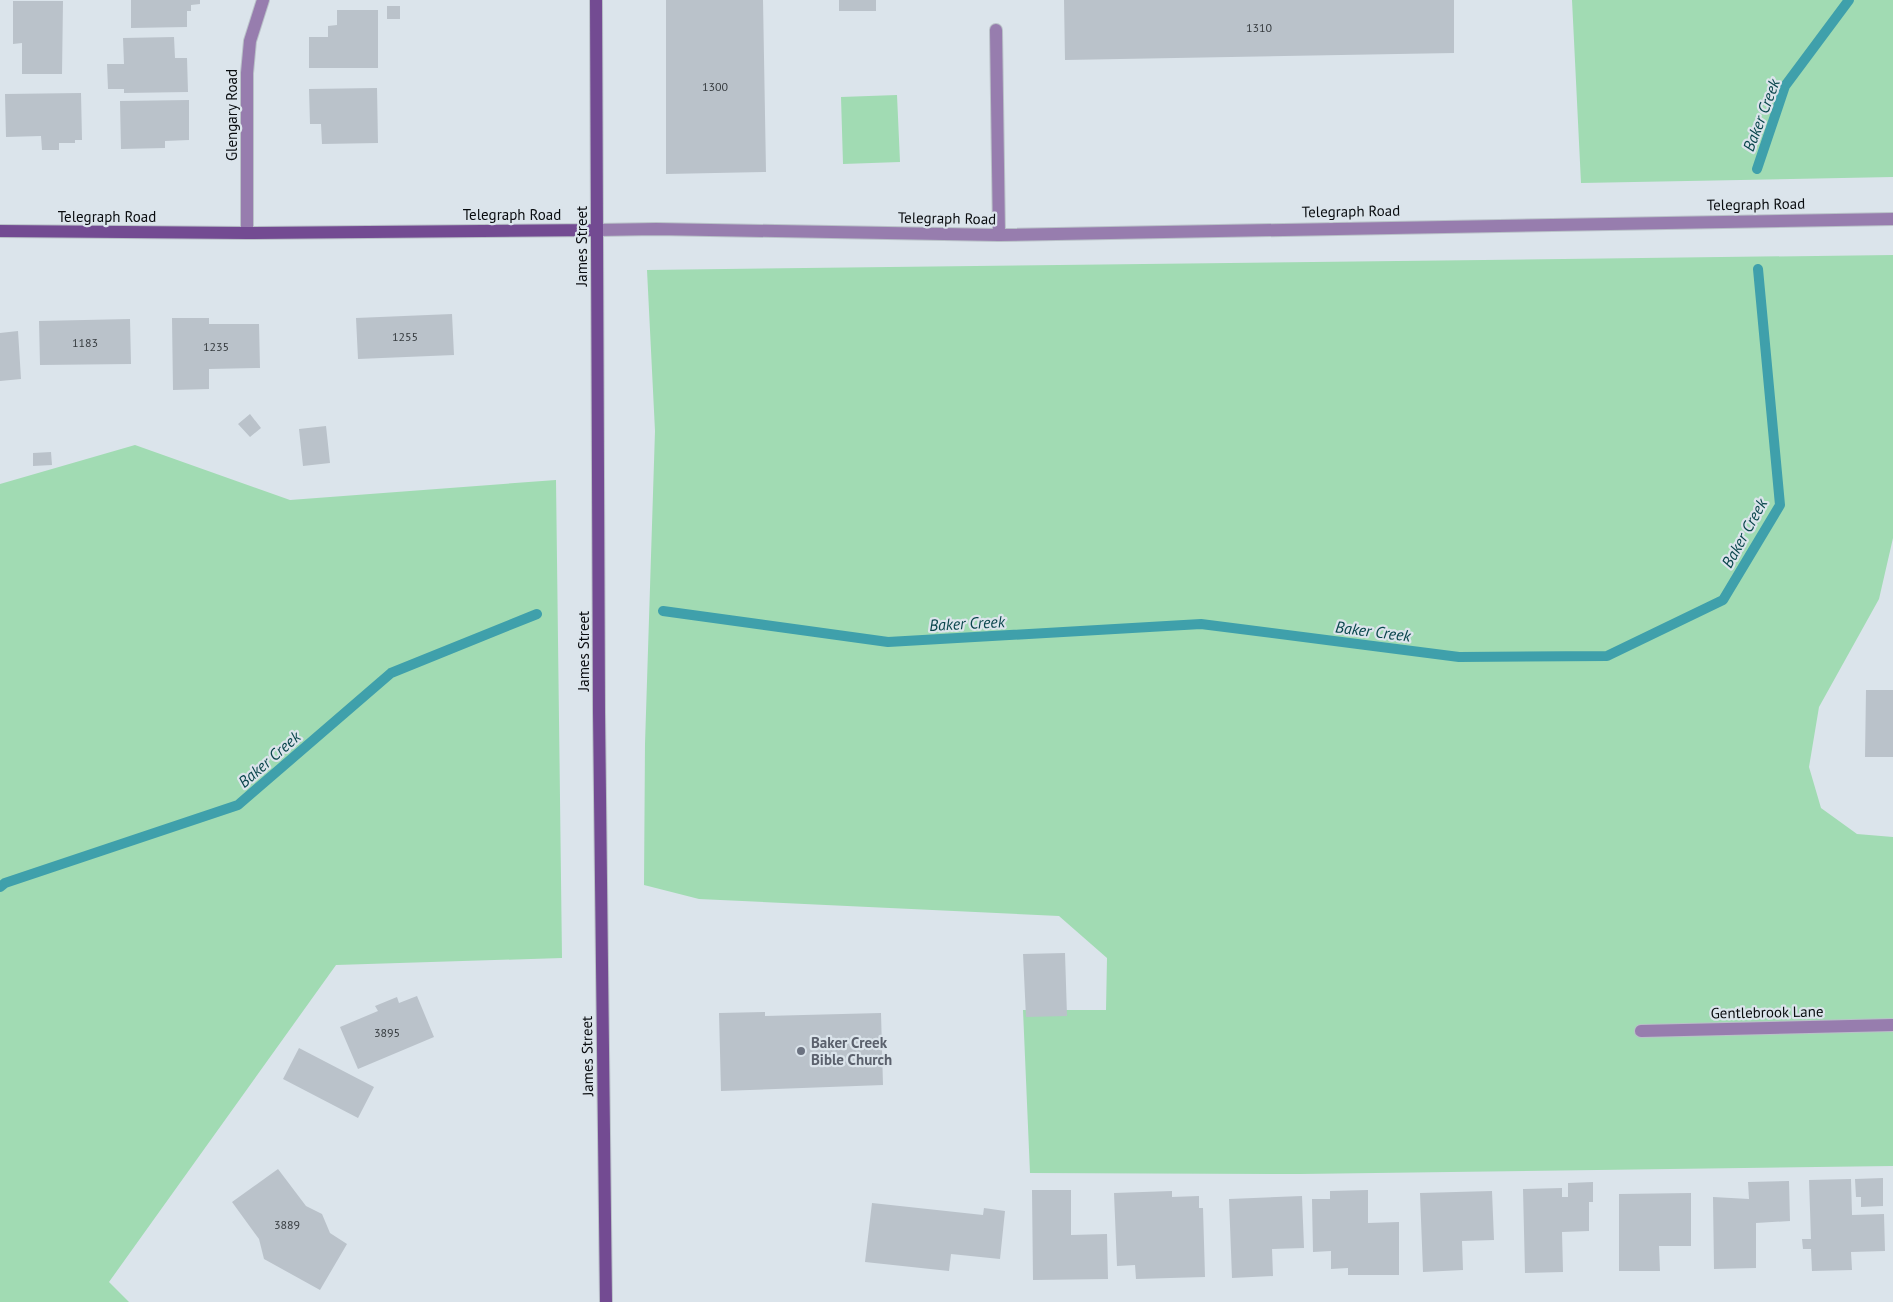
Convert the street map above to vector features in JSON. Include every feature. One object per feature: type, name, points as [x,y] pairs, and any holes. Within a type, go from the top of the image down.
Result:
[{"type":"main road","name":"James Street","points":[[596,0],[606,1302]]},
{"type":"main road","name":"Telegraph Road","points":[[0,231],[248,233],[597,230]]},
{"type":"street","name":"Glengary Road","points":[[248,233],[247,73],[250,41],[263,0]]},
{"type":"street","points":[[996,30],[999,235]]},
{"type":"street","name":"Telegraph Road","points":[[597,230],[999,235],[1893,219]]},
{"type":"street","name":"Gentlebrook Lane","points":[[1641,1031],[1893,1024]]},
{"type":"green space","points":[[1572,0],[1893,0],[1893,177],[1581,183]]},
{"type":"green space","points":[[897,95],[900,162],[843,164],[841,97]]},
{"type":"green space","points":[[1893,255],[1893,538],[1879,599],[1819,707],[1809,767],[1821,808],[1857,834],[1893,837],[1893,1166],[1300,1174],[1030,1173],[1023,1010],[1106,1010],[1107,958],[1059,916],[699,899],[644,885],[645,744],[655,431],[647,270]]},
{"type":"green space","points":[[135,445],[290,500],[556,480],[562,958],[336,965],[109,1282],[129,1302],[0,1302],[0,484]]},
{"type":"building","points":[[131,0],[200,0],[200,4],[191,5],[191,11],[187,11],[187,27],[131,28]]},
{"type":"building","points":[[666,0],[763,0],[766,172],[666,174]]},
{"type":"building","points":[[839,0],[876,0],[876,11],[839,11]]},
{"type":"building","points":[[1064,0],[1454,0],[1454,53],[1065,60]]},
{"type":"building","points":[[13,1],[63,1],[62,74],[22,74],[22,43],[13,44]]},
{"type":"building","points":[[387,6],[400,6],[400,19],[387,19]]},
{"type":"building","points":[[337,10],[378,10],[378,68],[309,68],[309,37],[328,37],[328,26],[337,25]]},
{"type":"building","points":[[174,37],[175,58],[187,58],[188,92],[124,93],[124,89],[108,89],[107,64],[124,64],[123,38]]},
{"type":"building","points":[[377,88],[378,143],[322,144],[321,124],[310,124],[309,89]]},
{"type":"building","points":[[81,93],[82,140],[75,140],[75,143],[59,143],[59,150],[42,150],[41,136],[6,137],[5,94]]},
{"type":"building","points":[[189,100],[189,140],[165,141],[165,148],[121,149],[120,101]]},
{"type":"building","points":[[452,314],[454,355],[358,359],[356,318]]},
{"type":"building","points":[[172,318],[209,318],[209,324],[259,324],[260,368],[209,369],[209,389],[173,390]]},
{"type":"building","points":[[130,319],[131,364],[40,365],[39,321]]},
{"type":"building","points":[[18,331],[21,379],[0,381],[0,333]]},
{"type":"building","points":[[250,414],[261,428],[250,437],[238,424]]},
{"type":"building","points":[[326,426],[330,463],[303,466],[299,429]]},
{"type":"building","points":[[51,452],[52,465],[33,466],[33,453]]},
{"type":"building","points":[[1866,690],[1893,690],[1893,757],[1865,757]]},
{"type":"building","points":[[1065,953],[1067,1016],[1026,1017],[1023,954]]},
{"type":"building","points":[[417,996],[434,1037],[358,1069],[340,1027],[378,1011],[375,1006],[397,997],[399,1003]]},
{"type":"building","name":"Baker Creek Bible Church","points":[[765,1012],[765,1016],[881,1013],[883,1085],[721,1091],[719,1013]]},
{"type":"building","points":[[299,1048],[374,1087],[358,1118],[283,1079]]},
{"type":"building","points":[[278,1169],[306,1206],[322,1214],[330,1233],[347,1244],[320,1290],[264,1259],[259,1239],[232,1202]]},
{"type":"building","points":[[1883,1178],[1883,1206],[1861,1207],[1861,1197],[1856,1197],[1855,1179]]},
{"type":"building","points":[[1851,1179],[1852,1215],[1884,1214],[1885,1251],[1851,1252],[1852,1270],[1812,1271],[1811,1249],[1803,1249],[1802,1239],[1811,1239],[1809,1180]]},
{"type":"building","points":[[1789,1181],[1790,1221],[1756,1223],[1756,1268],[1714,1269],[1713,1197],[1749,1199],[1748,1182]]},
{"type":"building","points":[[1593,1182],[1593,1202],[1589,1202],[1589,1231],[1562,1232],[1563,1272],[1525,1273],[1523,1189],[1562,1188],[1562,1197],[1568,1197],[1568,1183]]},
{"type":"building","points":[[1032,1190],[1071,1190],[1071,1235],[1107,1234],[1108,1279],[1033,1280]]},
{"type":"building","points":[[1368,1190],[1368,1223],[1399,1222],[1399,1275],[1348,1275],[1348,1268],[1331,1269],[1331,1251],[1313,1252],[1312,1199],[1330,1199],[1330,1191]]},
{"type":"building","points":[[1172,1191],[1172,1197],[1199,1196],[1199,1208],[1203,1208],[1205,1277],[1136,1279],[1135,1265],[1117,1266],[1114,1193]]},
{"type":"building","points":[[1492,1191],[1494,1240],[1462,1241],[1463,1270],[1423,1272],[1420,1193]]},
{"type":"building","points":[[1691,1193],[1691,1246],[1659,1246],[1660,1271],[1619,1271],[1619,1194]]},
{"type":"building","points":[[1302,1196],[1304,1248],[1272,1249],[1273,1276],[1232,1278],[1229,1199]]},
{"type":"building","points":[[872,1203],[983,1215],[984,1208],[1005,1211],[1000,1259],[951,1254],[949,1271],[865,1262]]},
{"type":"waterway","name":"Baker Creek","points":[[1757,169],[1785,86],[1849,0]]},
{"type":"waterway","name":"Baker Creek","points":[[663,611],[888,642],[1201,624],[1459,657],[1607,656],[1723,600],[1780,505],[1758,269]]},
{"type":"waterway","name":"Baker Creek","points":[[0,887],[5,883],[238,805],[391,673],[537,614]]},
{"type":"place","name":"Baker Creek Bible Church","points":[[801,1051]]}]
